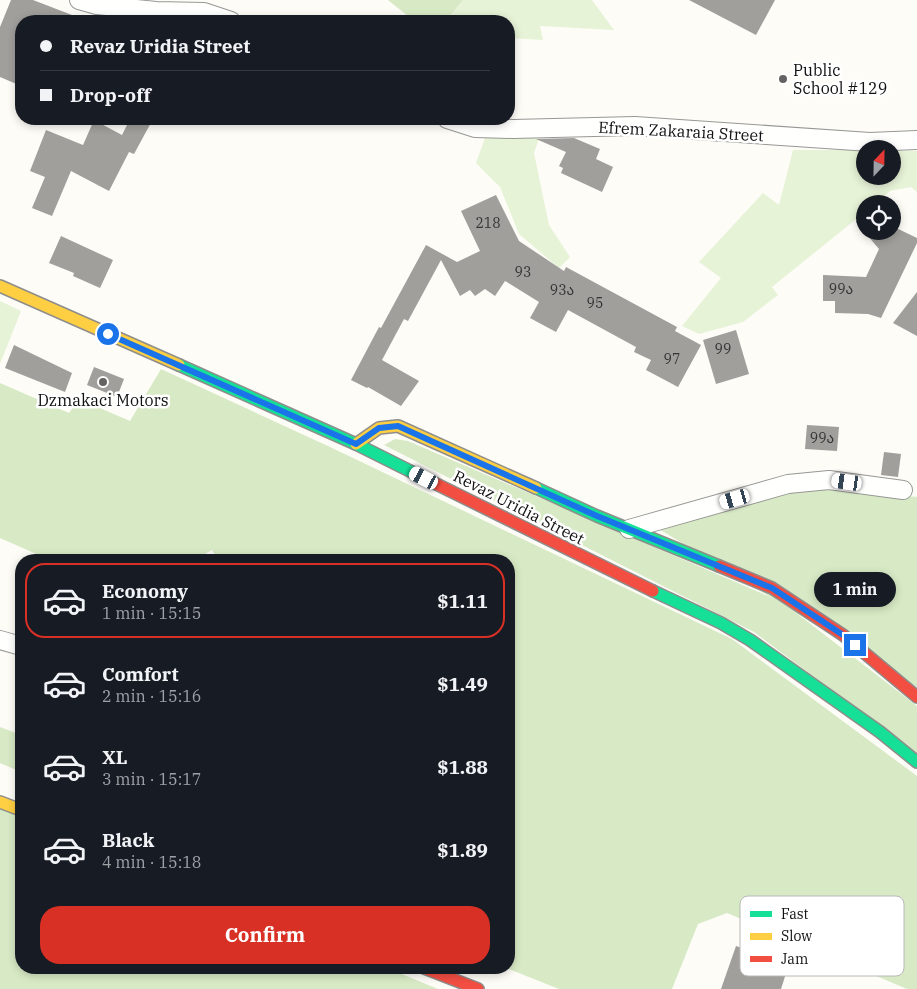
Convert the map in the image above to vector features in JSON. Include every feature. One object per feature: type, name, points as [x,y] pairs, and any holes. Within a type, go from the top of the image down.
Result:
[{"type":"street","points":[[79,0],[97,5],[156,11],[204,12],[213,15]]},
{"type":"street","name":"Efrem Zakaraia Street","points":[[466,125],[476,128],[513,129],[635,126],[870,142],[917,140]]},
{"type":"street","name":"Revaz Uridia Street","points":[[0,286],[356,444],[626,579],[721,623],[750,640],[872,726],[917,762]]},
{"type":"street","points":[[356,444],[379,428],[398,426],[597,516],[772,588],[843,635],[917,697]]},
{"type":"street","points":[[629,529],[788,484],[829,480],[903,490]]},
{"type":"street","points":[[0,640],[15,644]]},
{"type":"street","points":[[0,802],[15,808]]},
{"type":"street","points":[[439,974],[478,989]]},
{"type":"green space","points":[[388,0],[463,0],[451,15],[407,15]]},
{"type":"green space","points":[[463,0],[592,0],[614,30],[540,26],[543,40],[515,38],[515,15],[451,15]]},
{"type":"green space","points":[[486,135],[540,136],[534,153],[549,225],[570,257],[559,268],[519,234],[500,187],[476,163]]},
{"type":"green space","points":[[793,150],[856,150],[856,185],[901,185],[901,151],[917,151],[917,192],[911,187],[890,191],[885,195],[856,195],[856,219],[772,287],[778,295],[743,322],[699,334],[682,326],[721,278],[699,262],[763,193],[779,205]]},
{"type":"green space","points":[[0,301],[21,311],[0,364]]},
{"type":"green space","points":[[161,369],[330,447],[732,639],[917,776],[917,989],[907,989],[876,976],[904,976],[904,896],[740,896],[740,918],[727,913],[698,924],[672,989],[559,989],[515,972],[515,554],[214,554],[212,550],[205,554],[36,554],[0,538],[0,383],[69,413],[79,399],[130,421]]},
{"type":"green space","points":[[395,439],[408,441],[782,602],[917,706],[917,754],[754,632],[384,445]]},
{"type":"green space","points":[[828,488],[917,497],[917,687],[654,526],[778,491]]},
{"type":"green space","points":[[0,727],[15,733],[15,769],[0,763]]},
{"type":"green space","points":[[0,805],[15,811],[15,974],[402,974],[438,989],[0,989]]},
{"type":"building","points":[[11,0],[33,0],[72,15],[15,15],[15,83],[0,77],[0,27]]},
{"type":"building","points":[[689,0],[775,0],[756,35]]},
{"type":"building","points":[[92,125],[103,125],[122,135],[127,125],[150,125],[134,154],[129,152],[109,191],[71,171],[52,216],[32,208],[45,177],[30,171],[46,130],[83,145]]},
{"type":"building","points":[[574,138],[600,149],[596,159],[613,167],[602,192],[561,173],[563,168],[559,166],[566,152],[536,139]]},
{"type":"building","points":[[496,195],[519,241],[564,271],[566,267],[677,327],[675,331],[701,345],[678,387],[646,370],[651,360],[634,352],[636,347],[568,310],[556,332],[530,318],[539,302],[505,281],[495,296],[485,289],[475,296],[470,290],[460,296],[441,260],[408,321],[404,319],[382,360],[419,381],[401,406],[368,387],[351,380],[426,245],[457,262],[480,251],[461,211]]},
{"type":"building","points":[[901,230],[917,238],[917,243],[881,318],[868,314],[835,313],[835,301],[823,301],[823,275],[866,277],[879,249],[871,240],[901,240]]},
{"type":"building","points":[[61,236],[113,260],[100,288],[73,276],[74,273],[49,263]]},
{"type":"building","points":[[917,292],[917,336],[893,323]]},
{"type":"building","points":[[736,330],[749,374],[716,384],[703,340]]},
{"type":"building","points":[[14,345],[72,373],[65,392],[5,368]]},
{"type":"building","points":[[94,367],[124,379],[117,397],[87,385]]},
{"type":"building","points":[[807,425],[839,427],[837,451],[805,449]]},
{"type":"building","points":[[884,452],[901,454],[898,477],[881,475]]},
{"type":"building","points":[[736,946],[740,947],[740,976],[785,976],[781,989],[721,989]]},
{"type":"traffic: fast","points":[[179,365],[356,444],[420,476]]},
{"type":"traffic: fast","points":[[536,488],[597,516],[719,566]]},
{"type":"traffic: fast","points":[[653,591],[721,623],[750,640],[880,732],[917,762]]},
{"type":"traffic: slow","points":[[0,286],[179,365]]},
{"type":"traffic: slow","points":[[356,444],[379,428],[398,426],[536,488]]},
{"type":"traffic: slow","points":[[0,802],[15,808]]},
{"type":"traffic: jam","points":[[420,476],[653,591]]},
{"type":"traffic: jam","points":[[719,566],[772,588],[843,635],[917,697]]},
{"type":"traffic: jam","points":[[439,974],[478,989]]},
{"type":"place","name":"Public School #129","points":[[783,79]]},
{"type":"place","name":"Dzmakaci Motors","points":[[103,382]]},
{"type":"route","points":[[108,334],[356,444],[379,428],[398,426],[597,516],[772,588],[855,645]]}]
